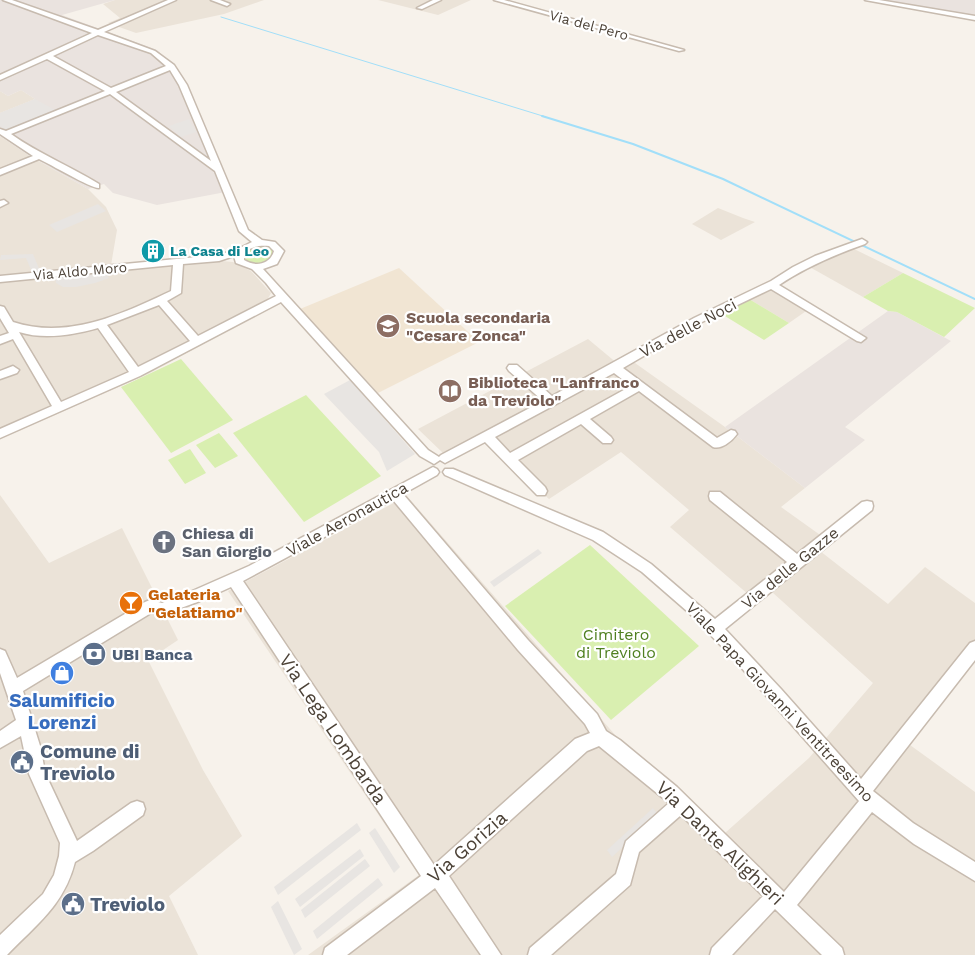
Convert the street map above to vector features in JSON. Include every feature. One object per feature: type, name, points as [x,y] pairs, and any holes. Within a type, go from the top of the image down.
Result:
[{"type":"street","points":[[6,0],[153,52],[171,68],[183,85],[198,139],[218,171],[244,230],[245,245],[240,254]]},
{"type":"street","points":[[0,78],[173,0]]},
{"type":"street","points":[[214,0],[227,4]]},
{"type":"street","points":[[420,8],[438,0]]},
{"type":"street","name":"Via del Pero","points":[[497,0],[681,50]]},
{"type":"street","points":[[868,0],[975,18]]},
{"type":"street","points":[[64,48],[59,54],[74,62],[72,70]]},
{"type":"street","points":[[47,56],[111,92],[218,171]]},
{"type":"street","points":[[4,135],[171,68]]},
{"type":"street","points":[[4,135],[96,186]]},
{"type":"street","points":[[182,143],[198,139]]},
{"type":"street","points":[[0,172],[39,156]]},
{"type":"street","points":[[244,230],[260,243]]},
{"type":"street","points":[[240,254],[260,243],[272,244],[279,250],[277,259],[255,267]]},
{"type":"street","name":"Via delle Noci","points":[[443,463],[486,436],[615,368],[698,320],[771,285],[796,268],[857,243]]},
{"type":"street","name":"Via Aldo Moro","points":[[0,279],[219,258],[240,254]]},
{"type":"street","name":"Viale Papa Giovanni Ventitreesimo","points":[[240,254],[245,266],[255,267],[270,281],[282,297],[424,453],[618,547],[662,580],[714,629],[776,694],[866,796],[900,824],[975,872]]},
{"type":"street","points":[[0,340],[12,330],[40,333],[80,329],[161,300],[176,293],[178,262]]},
{"type":"street","points":[[270,281],[269,267],[272,262]]},
{"type":"street","points":[[771,285],[861,338]]},
{"type":"street","points":[[0,434],[136,373],[282,297]]},
{"type":"street","points":[[161,300],[196,341]]},
{"type":"street","points":[[0,309],[59,408]]},
{"type":"street","points":[[100,323],[136,373]]},
{"type":"street","points":[[513,368],[551,402]]},
{"type":"street","points":[[615,368],[717,444],[731,434]]},
{"type":"street","points":[[0,375],[13,370]]},
{"type":"street","points":[[508,459],[639,386]]},
{"type":"street","points":[[582,418],[607,440]]},
{"type":"street","points":[[486,436],[541,491]]},
{"type":"street","name":"Viale Aeronautica","points":[[14,688],[150,606],[162,609],[195,597],[234,579],[433,472],[429,465],[443,463]]},
{"type":"street","points":[[395,494],[523,645],[591,719],[600,737]]},
{"type":"street","points":[[715,496],[797,562]]},
{"type":"street","name":"Via delle Gazze","points":[[714,629],[867,506]]},
{"type":"street","name":"Via Lega Lombarda","points":[[234,579],[435,877],[492,955]]},
{"type":"street","points":[[719,955],[780,901],[866,796],[975,648]]},
{"type":"street","points":[[0,948],[17,928],[49,900],[62,880],[69,843],[37,774],[26,724],[14,688],[2,664]]},
{"type":"street","points":[[0,740],[26,724]]},
{"type":"street","name":"Via Gorizia","points":[[332,955],[435,877],[581,746],[600,737]]},
{"type":"street","name":"Via Dante Alighieri","points":[[600,737],[614,746],[682,803],[834,955]]},
{"type":"street","points":[[537,955],[624,880],[632,847],[682,803]]},
{"type":"street","points":[[68,856],[138,809]]},
{"type":"shaded area","points":[[0,0],[115,0],[62,15],[157,50],[173,65],[231,191],[157,205],[113,193],[104,184],[88,189],[30,156],[0,136],[0,113],[35,99],[21,90],[8,96],[0,91]]},
{"type":"shaded area","points":[[115,0],[264,0],[224,14],[136,33],[108,23],[120,18],[103,4]]},
{"type":"shaded area","points":[[378,0],[471,0],[438,15]]},
{"type":"shaded area","points":[[874,0],[975,0],[975,17]]},
{"type":"shaded area","points":[[21,90],[35,99],[0,113],[0,91],[8,96]]},
{"type":"shaded area","points":[[35,99],[55,110],[6,130],[0,126],[0,113]]},
{"type":"shaded area","points":[[189,119],[196,132],[181,137],[169,126]]},
{"type":"shaded area","points":[[0,136],[30,156],[88,189],[106,207],[117,230],[110,271],[222,261],[233,262],[251,271],[271,293],[260,313],[148,374],[0,439]]},
{"type":"shaded area","points":[[98,204],[106,211],[57,232],[49,225]]},
{"type":"shaded area","points":[[718,208],[755,222],[721,240],[692,224]]},
{"type":"shaded area","points":[[850,247],[903,273],[863,297],[806,265]]},
{"type":"shaded area","points":[[33,254],[40,271],[32,272],[26,258],[0,260],[1,255]]},
{"type":"shaded area","name":"Scuola secondaria \"Cesare Zonca\"","points":[[399,268],[479,342],[378,393],[300,309]]},
{"type":"shaded area","points":[[103,271],[109,278],[95,283],[76,287],[63,287],[56,283],[55,276]]},
{"type":"shaded area","points":[[772,287],[809,309],[789,323],[749,299]]},
{"type":"shaded area","points":[[888,311],[897,312],[951,341],[845,427],[865,440],[805,488],[725,427]]},
{"type":"shaded area","points":[[588,339],[618,364],[628,358],[725,427],[805,488],[781,507],[830,542],[820,551],[888,604],[925,567],[975,603],[975,659],[910,745],[975,792],[975,955],[308,955],[419,875],[228,591],[407,496],[616,736],[725,833],[809,758],[873,683],[762,583],[749,595],[670,527],[689,510],[621,452],[549,499],[484,441],[443,453],[418,429]]},
{"type":"shaded area","points":[[350,380],[415,454],[387,471],[379,452],[324,394]]},
{"type":"shaded area","points":[[0,495],[49,563],[122,528],[178,640],[148,660],[203,770],[242,836],[169,896],[198,955],[0,955]]},
{"type":"shaded area","points":[[538,549],[542,553],[494,587],[490,582]]},
{"type":"shaded area","points":[[653,808],[658,815],[612,857],[607,850]]},
{"type":"shaded area","points":[[357,823],[361,830],[278,895],[274,887]]},
{"type":"shaded area","points":[[375,828],[400,867],[394,873],[369,833]]},
{"type":"shaded area","points":[[360,849],[364,856],[300,907],[295,899]]},
{"type":"shaded area","points":[[365,859],[370,866],[305,918],[301,910]]},
{"type":"shaded area","points":[[378,878],[383,885],[317,939],[313,931]]},
{"type":"shaded area","points":[[278,901],[302,949],[294,955],[271,907]]},
{"type":"green space","points":[[258,246],[271,248],[274,253],[272,258],[258,264],[246,262],[243,257],[245,252]]},
{"type":"green space","points":[[903,273],[975,308],[944,337],[897,312],[888,311],[863,297]]},
{"type":"green space","points":[[749,299],[789,323],[764,340],[720,313]]},
{"type":"green space","points":[[181,359],[233,420],[171,453],[121,387]]},
{"type":"green space","points":[[306,395],[381,476],[304,522],[233,433]]},
{"type":"green space","points":[[219,433],[238,456],[215,468],[196,445]]},
{"type":"green space","points":[[190,449],[206,473],[185,484],[168,460]]},
{"type":"green space","name":"Cimitero di Treviolo","points":[[590,545],[699,646],[611,720],[505,606]]},
{"type":"waterway","points":[[221,17],[546,117]]},
{"type":"waterway","points":[[542,116],[633,144],[723,179],[975,299]]},
{"type":"place","name":"La Casa di Leo","points":[[153,251]]},
{"type":"place","name":"Scuola secondaria \"Cesare Zonca\"","points":[[388,326]]},
{"type":"place","name":"Biblioteca \"Lanfranco da Treviolo\"","points":[[450,391]]},
{"type":"place","name":"Chiesa di San Giorgio","points":[[164,542]]},
{"type":"place","name":"Gelateria \"Gelatiamo\"","points":[[131,603]]},
{"type":"place","name":"UBI Banca","points":[[94,654]]},
{"type":"place","name":"Salumificio Lorenzi","points":[[62,673]]},
{"type":"place","name":"Comune di Treviolo","points":[[22,762]]},
{"type":"place","name":"Treviolo","points":[[73,904]]}]
